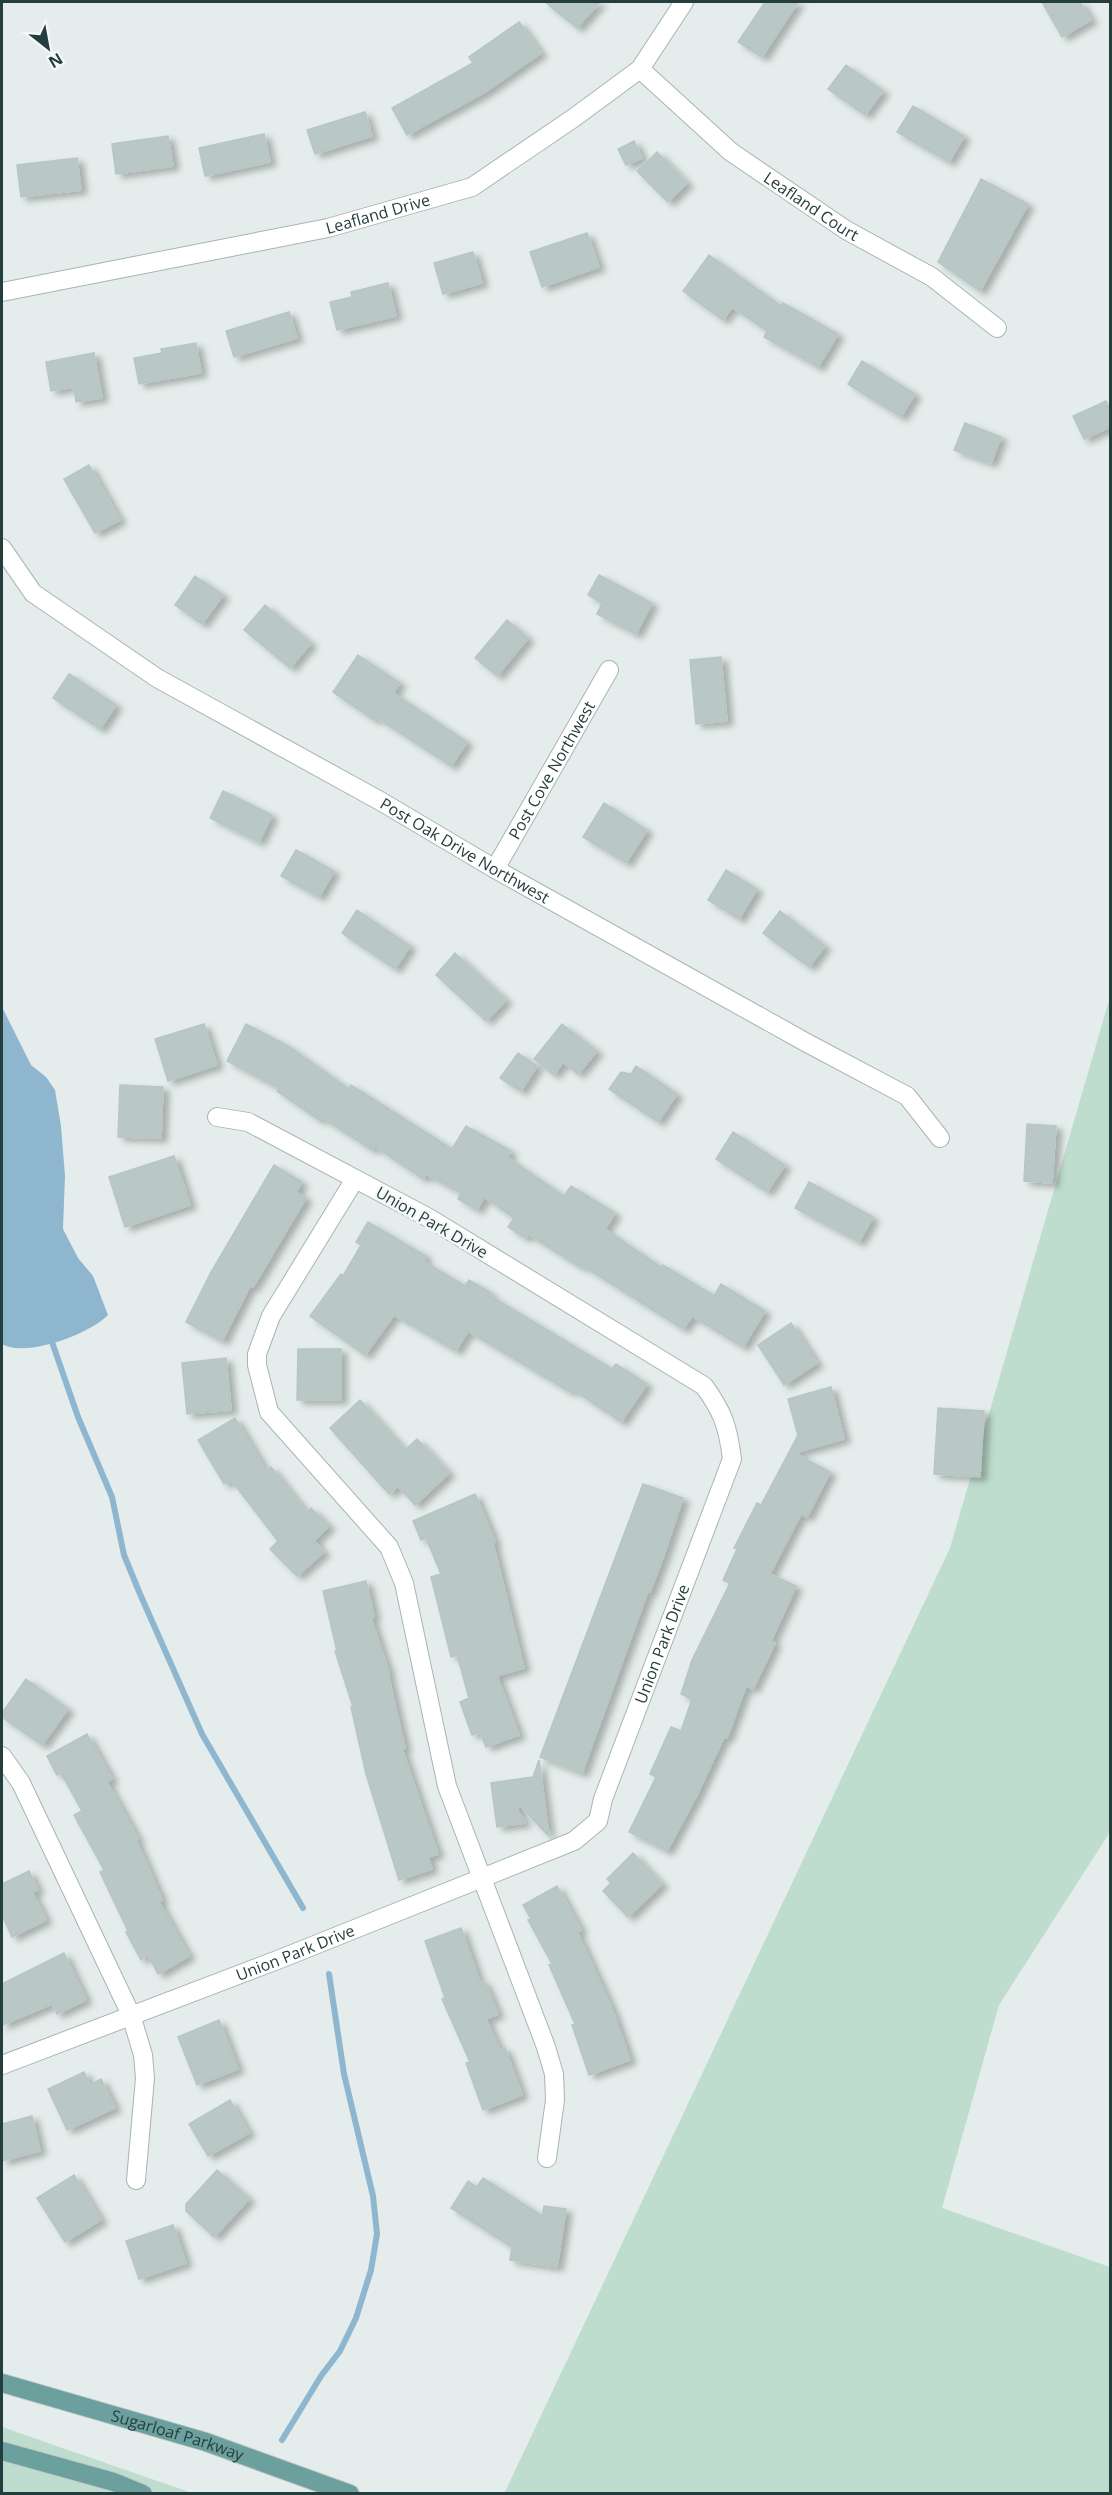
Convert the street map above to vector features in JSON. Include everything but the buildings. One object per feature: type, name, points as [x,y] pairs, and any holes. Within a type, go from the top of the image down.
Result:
[{"type":"main road","name":"Sugarloaf Parkway","points":[[2,2383],[206,2442],[350,2493]]},
{"type":"main road","points":[[2,2451],[114,2482],[143,2493]]},
{"type":"street","name":"Leafland Drive","points":[[2,292],[328,228],[472,187],[575,117],[640,69],[684,2]]},
{"type":"street","name":"Leafland Court","points":[[640,69],[731,152],[846,230],[932,277],[997,328]]},
{"type":"street","name":"Post Oak Drive Northwest","points":[[2,548],[33,593],[157,678],[807,1043],[907,1096],[940,1138]]},
{"type":"street","name":"Post Cove Northwest","points":[[495,869],[609,670]]},
{"type":"street","name":"Union Park Drive","points":[[2,2065],[280,1959],[574,1841],[598,1821],[603,1799],[732,1459],[728,1429],[715,1401],[704,1386],[429,1218],[248,1122],[217,1117]]},
{"type":"street","points":[[355,1179],[271,1316],[256,1365],[269,1412],[388,1547],[404,1583],[447,1786],[546,2047],[554,2074],[555,2100],[547,2158]]},
{"type":"street","points":[[2,1756],[21,1783],[131,2015],[142,2055],[144,2078],[136,2180]]},
{"type":"green space","points":[[1110,997],[1110,1832],[999,2005],[942,2208],[1110,2267],[1110,2493],[504,2494],[950,1548]]},
{"type":"green space","points":[[2,2427],[192,2493],[2,2493]]},
{"type":"water","points":[[2,1007],[31,1065],[46,1077],[55,1090],[61,1126],[65,1176],[63,1229],[78,1258],[93,1276],[108,1315],[87,1330],[73,1336],[57,1342],[26,1348],[13,1348],[2,1344]]},
{"type":"waterway","points":[[52,1342],[78,1417],[112,1497],[124,1555],[202,1734],[303,1908]]},
{"type":"waterway","points":[[282,2440],[321,2376],[340,2351],[356,2318],[371,2270],[377,2234],[373,2196],[344,2074],[329,1974]]}]
